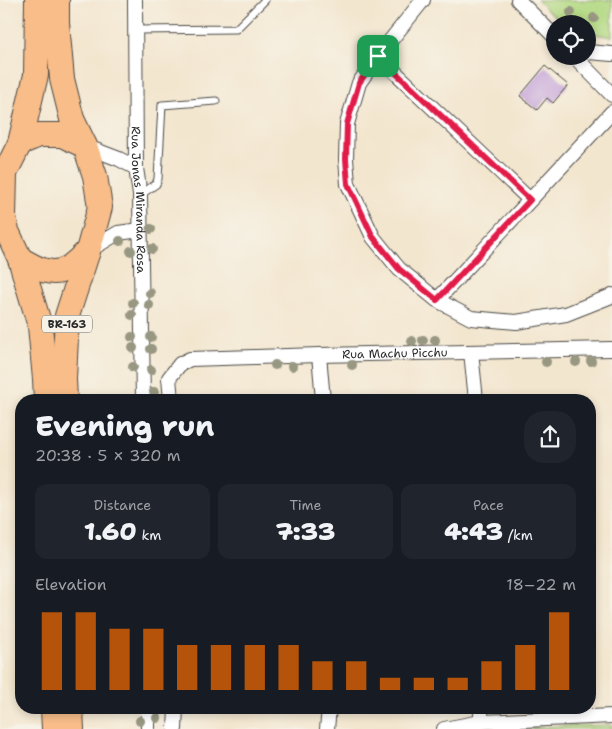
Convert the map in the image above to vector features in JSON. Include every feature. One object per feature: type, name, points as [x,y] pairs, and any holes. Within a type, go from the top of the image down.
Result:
[{"type":"highway","points":[[37,0],[36,75],[20,143],[3,175],[3,228],[20,260],[38,270],[53,272],[66,269],[88,251],[100,208],[95,176],[85,146],[72,119],[62,79],[57,0]]},
{"type":"highway","points":[[20,143],[39,135],[62,135],[85,146]]},
{"type":"highway","name":"BR-163","points":[[65,394],[67,316],[88,251]]},
{"type":"highway","name":"BR-163","points":[[20,260],[40,326],[46,394]]},
{"type":"highway","points":[[53,714],[54,729]]},
{"type":"highway","points":[[71,714],[72,729]]},
{"type":"street","name":"Rua Jonas Miranda Rosa","points":[[135,0],[136,168],[140,195],[143,394]]},
{"type":"street","points":[[423,0],[359,83],[347,124],[346,159],[348,184],[373,237],[399,269],[437,300],[471,318],[516,322],[566,314],[612,295]]},
{"type":"street","points":[[518,0],[546,28]]},
{"type":"street","points":[[596,53],[612,54]]},
{"type":"street","points":[[378,56],[530,200]]},
{"type":"street","points":[[583,65],[612,96]]},
{"type":"street","points":[[437,300],[612,112]]},
{"type":"street","points":[[85,146],[119,159],[136,168]]},
{"type":"street","points":[[88,251],[118,233],[140,230]]},
{"type":"street","name":"Rua Machu Picchu","points":[[171,394],[170,378],[180,364],[190,358],[612,349]]},
{"type":"street","points":[[471,352],[475,394]]},
{"type":"street","points":[[319,355],[323,394]]},
{"type":"street","points":[[148,714],[148,729]]},
{"type":"street","points":[[175,729],[176,714]]},
{"type":"street","points":[[327,729],[328,714]]},
{"type":"street","points":[[480,714],[480,722]]},
{"type":"street","points":[[444,729],[480,722],[612,716]]},
{"type":"lane","points":[[135,30],[236,28],[265,0]]},
{"type":"lane","points":[[140,195],[156,184],[158,179],[162,105],[216,101]]},
{"type":"green space","points":[[537,0],[612,0],[612,37],[596,34],[596,15],[554,15]]},
{"type":"green space","points":[[612,725],[612,729],[516,729],[554,726]]},
{"type":"building","points":[[545,66],[568,85],[553,103],[547,98],[537,110],[520,96]]},
{"type":"route","points":[[378,56],[530,200],[437,300],[399,269],[373,237],[348,184],[346,159],[347,124],[359,83],[378,56]]}]
